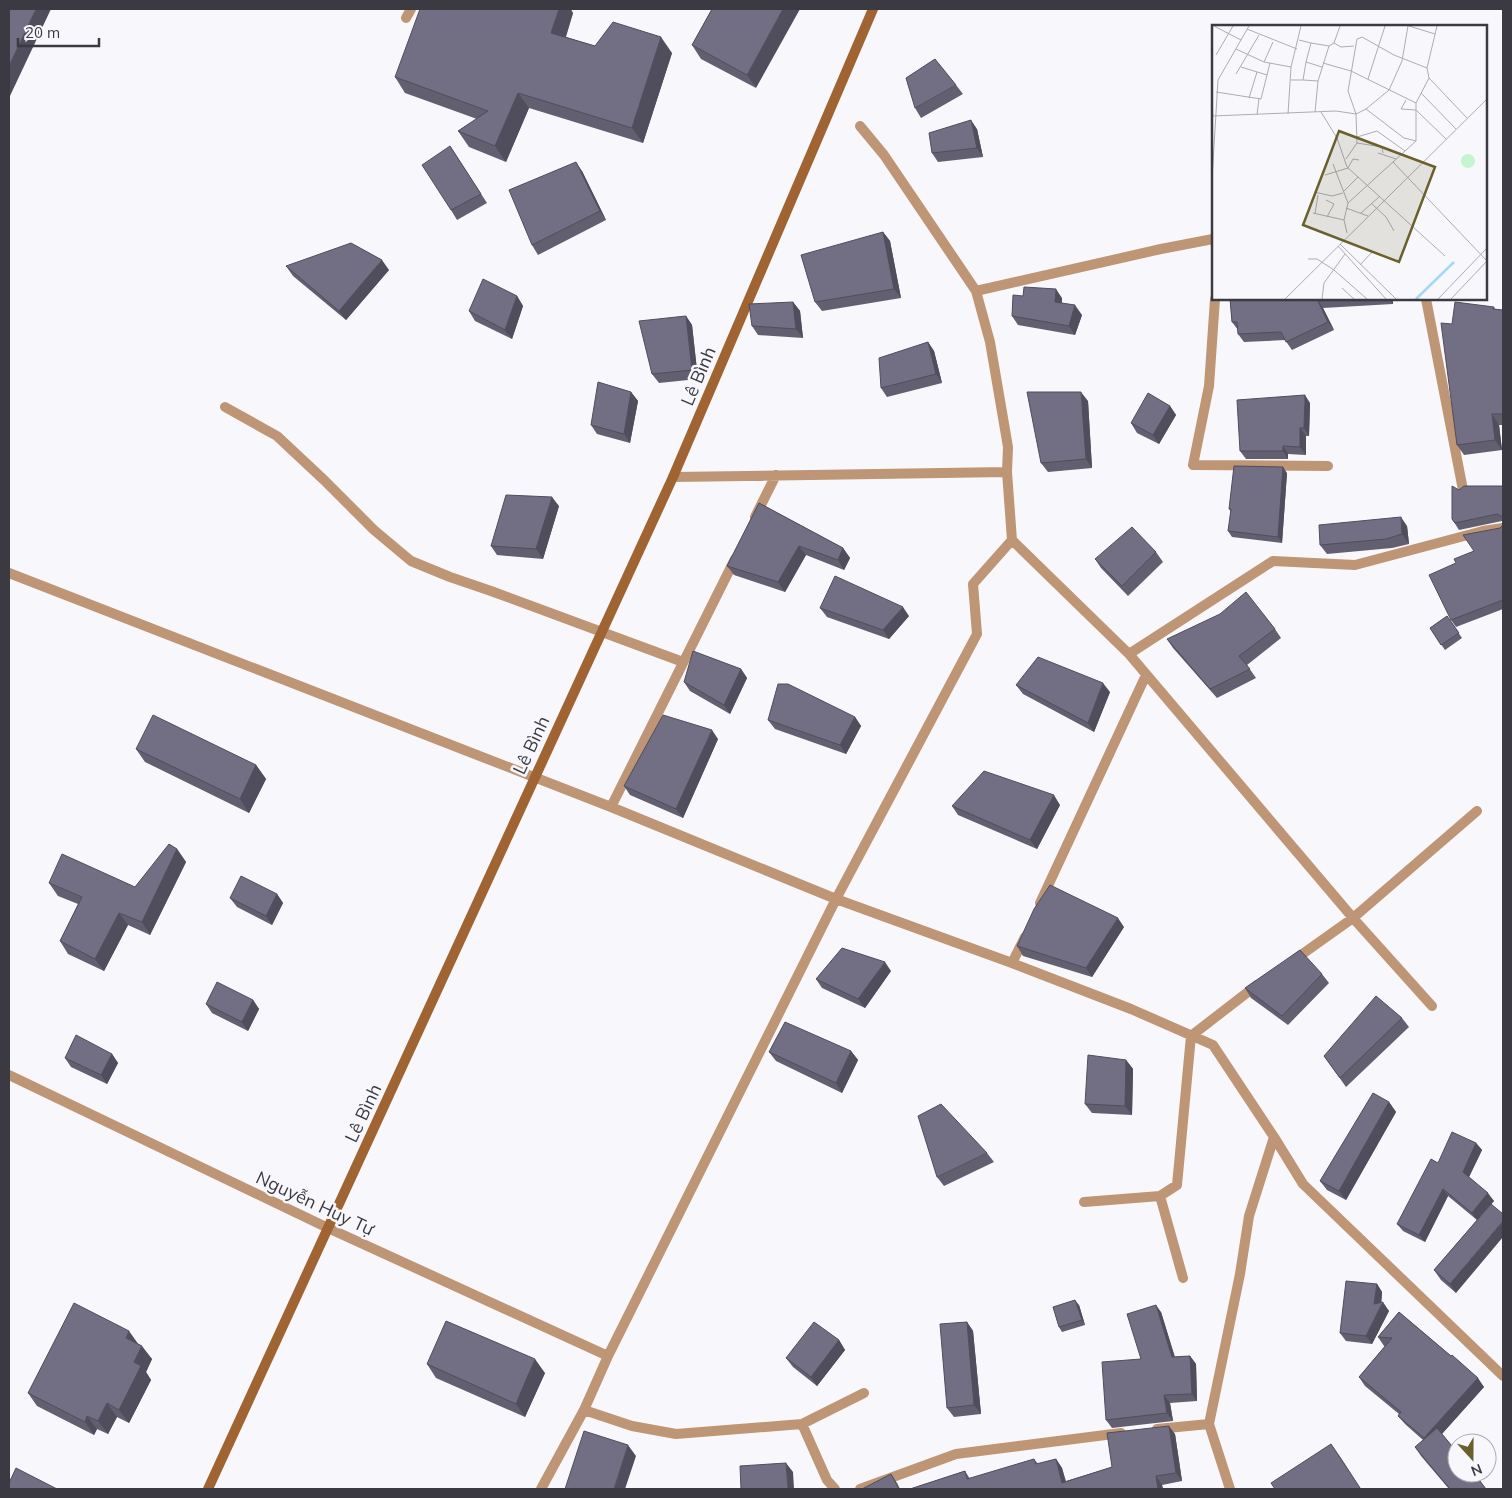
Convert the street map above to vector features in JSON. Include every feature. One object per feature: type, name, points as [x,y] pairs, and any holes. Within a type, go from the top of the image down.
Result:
[{"type":"street","name":"Lê Bình","points":[[208,1489],[673,477],[873,9]]},
{"type":"street","points":[[860,126],[884,155],[976,291],[990,342],[1008,448],[1012,540],[1129,654],[1353,918],[1432,1006]]},
{"type":"street","points":[[976,291],[1212,239]]},
{"type":"street","points":[[1215,300],[1209,386],[1193,466],[1328,466]]},
{"type":"street","points":[[1426,300],[1463,490]]},
{"type":"street","points":[[225,407],[276,436],[374,530],[411,560],[450,578],[491,591],[683,662]]},
{"type":"street","points":[[673,477],[1008,472]]},
{"type":"street","points":[[751,525],[776,475]]},
{"type":"street","points":[[1129,654],[1273,561],[1355,565],[1482,531],[1503,528]]},
{"type":"street","points":[[541,1489],[584,1410],[608,1356],[836,899],[977,634],[973,584],[1012,540]]},
{"type":"street","points":[[611,807],[739,549]]},
{"type":"street","points":[[9,573],[611,807],[836,899],[1012,963],[1131,1009],[1213,1045],[1303,1184],[1503,1376]]},
{"type":"street","points":[[1038,909],[1146,674]]},
{"type":"street","points":[[1284,966],[1353,918],[1477,811]]},
{"type":"street","points":[[1012,963],[1030,927]]},
{"type":"street","points":[[1084,1202],[1160,1196],[1177,1185],[1192,1036],[1269,977]]},
{"type":"street","name":"Nguyễn Huy Tự","points":[[9,1075],[328,1228],[608,1356]]},
{"type":"street","points":[[1230,1489],[1209,1424],[1240,1274],[1249,1216],[1274,1137]]},
{"type":"street","points":[[1160,1196],[1183,1278]]},
{"type":"street","points":[[584,1410],[632,1426],[676,1434],[802,1424],[864,1393]]},
{"type":"street","points":[[802,1424],[828,1480],[835,1489]]},
{"type":"street","points":[[860,1489],[956,1454],[1137,1431],[1209,1424]]},
{"type":"building","points":[[9,9],[36,9],[9,66]]},
{"type":"building","points":[[420,9],[559,9],[551,33],[595,46],[613,22],[661,37],[632,128],[518,93],[495,146],[458,131],[488,111],[395,77]]},
{"type":"building","points":[[712,9],[783,9],[747,75],[692,45]]},
{"type":"building","points":[[935,59],[956,85],[915,108],[906,78]]},
{"type":"building","points":[[971,120],[977,148],[932,153],[929,133]]},
{"type":"building","points":[[450,146],[481,194],[451,210],[422,165]]},
{"type":"building","points":[[576,162],[600,211],[532,245],[509,190]]},
{"type":"building","points":[[883,232],[894,289],[815,302],[801,255]]},
{"type":"building","points":[[351,243],[382,260],[339,311],[286,266]]},
{"type":"building","points":[[483,279],[517,296],[505,330],[469,311]]},
{"type":"building","points":[[1024,287],[1056,289],[1055,302],[1075,305],[1069,326],[1012,316],[1013,295],[1023,296]]},
{"type":"building","points":[[1230,300],[1317,300],[1328,322],[1286,342],[1281,332],[1238,334],[1237,322],[1232,322]]},
{"type":"building","points":[[793,302],[796,329],[752,326],[749,304]]},
{"type":"building","points":[[1455,302],[1503,310],[1503,414],[1492,414],[1495,440],[1457,445],[1441,323],[1452,324]]},
{"type":"building","points":[[686,316],[692,370],[652,374],[639,321]]},
{"type":"building","points":[[928,342],[936,374],[881,388],[879,358]]},
{"type":"building","points":[[598,382],[631,392],[624,434],[591,425]]},
{"type":"building","points":[[1027,392],[1081,392],[1086,459],[1041,463]]},
{"type":"building","points":[[1148,393],[1170,406],[1153,435],[1131,423]]},
{"type":"building","points":[[1305,395],[1304,428],[1300,428],[1300,447],[1283,446],[1283,451],[1240,451],[1237,400]]},
{"type":"building","points":[[1234,466],[1283,467],[1278,537],[1228,531]]},
{"type":"building","points":[[1452,486],[1459,490],[1464,486],[1503,486],[1503,517],[1497,514],[1455,523],[1452,519]]},
{"type":"building","points":[[506,495],[552,497],[536,549],[491,546]]},
{"type":"building","points":[[759,503],[843,548],[838,560],[799,546],[778,582],[727,566]]},
{"type":"building","points":[[1401,517],[1402,534],[1386,539],[1320,545],[1319,525]]},
{"type":"building","points":[[1503,525],[1503,600],[1451,620],[1429,575],[1456,563],[1454,559],[1474,551],[1463,535],[1500,528]]},
{"type":"building","points":[[1132,527],[1156,552],[1122,586],[1095,559]]},
{"type":"building","points":[[835,576],[903,607],[883,630],[820,608]]},
{"type":"building","points":[[1246,592],[1275,629],[1239,656],[1250,669],[1210,689],[1167,639],[1220,614]]},
{"type":"building","points":[[1447,616],[1459,633],[1441,645],[1430,628]]},
{"type":"building","points":[[693,651],[741,669],[724,705],[684,682]]},
{"type":"building","points":[[1038,657],[1103,683],[1088,723],[1016,685]]},
{"type":"building","points":[[778,684],[788,684],[855,717],[840,745],[768,720]]},
{"type":"building","points":[[153,715],[256,765],[240,799],[136,749]]},
{"type":"building","points":[[663,715],[712,730],[676,809],[624,786]]},
{"type":"building","points":[[984,771],[1054,795],[1030,840],[952,806]]},
{"type":"building","points":[[169,844],[177,849],[142,922],[119,913],[95,959],[60,941],[82,897],[49,883],[62,854],[135,887]]},
{"type":"building","points":[[241,876],[277,894],[266,916],[230,898]]},
{"type":"building","points":[[1050,885],[1118,918],[1086,968],[1017,946],[1034,909]]},
{"type":"building","points":[[842,948],[885,962],[858,999],[816,979]]},
{"type":"building","points":[[1300,950],[1322,974],[1282,1016],[1245,988]]},
{"type":"building","points":[[217,982],[253,1000],[242,1022],[206,1004]]},
{"type":"building","points":[[1376,996],[1402,1018],[1340,1078],[1324,1056]]},
{"type":"building","points":[[785,1022],[851,1051],[836,1083],[769,1052]]},
{"type":"building","points":[[76,1035],[112,1054],[101,1075],[65,1058]]},
{"type":"building","points":[[1088,1055],[1126,1060],[1125,1106],[1085,1104]]},
{"type":"building","points":[[1373,1093],[1389,1102],[1339,1191],[1320,1181]]},
{"type":"building","points":[[941,1104],[987,1153],[937,1177],[918,1116]]},
{"type":"building","points":[[1452,1132],[1476,1143],[1463,1172],[1488,1193],[1472,1213],[1443,1189],[1419,1235],[1397,1224],[1431,1159],[1438,1163]]},
{"type":"building","points":[[1491,1204],[1503,1214],[1503,1221],[1450,1284],[1434,1270]]},
{"type":"building","points":[[1346,1281],[1377,1284],[1374,1304],[1383,1302],[1366,1336],[1340,1333]]},
{"type":"building","points":[[1075,1300],[1082,1320],[1059,1327],[1053,1307]]},
{"type":"building","points":[[74,1303],[129,1331],[126,1338],[142,1346],[134,1362],[141,1366],[119,1410],[107,1403],[98,1421],[87,1416],[85,1422],[28,1393]]},
{"type":"building","points":[[1156,1305],[1172,1357],[1190,1356],[1192,1394],[1164,1395],[1167,1413],[1106,1420],[1102,1362],[1141,1359],[1127,1314]]},
{"type":"building","points":[[1399,1312],[1478,1378],[1424,1438],[1398,1416],[1401,1412],[1359,1377],[1392,1338],[1378,1337]]},
{"type":"building","points":[[446,1321],[535,1359],[516,1404],[427,1364]]},
{"type":"building","points":[[814,1322],[839,1340],[811,1377],[786,1358]]},
{"type":"building","points":[[967,1322],[974,1405],[947,1408],[940,1324]]},
{"type":"building","points":[[1169,1426],[1176,1473],[1156,1476],[1158,1489],[910,1489],[965,1471],[967,1479],[1034,1459],[1036,1464],[1056,1459],[1062,1483],[1112,1467],[1107,1433]]},
{"type":"building","points":[[1437,1428],[1447,1440],[1447,1483],[1482,1483],[1486,1489],[1450,1489],[1415,1447]]},
{"type":"building","points":[[584,1431],[628,1445],[614,1489],[565,1489]]},
{"type":"building","points":[[1331,1444],[1360,1488],[1275,1489],[1271,1483]]},
{"type":"building","points":[[786,1463],[788,1489],[741,1489],[740,1466]]},
{"type":"building","points":[[16,1468],[57,1489],[9,1489],[9,1483]]},
{"type":"building","points":[[891,1474],[899,1489],[862,1489]]}]
